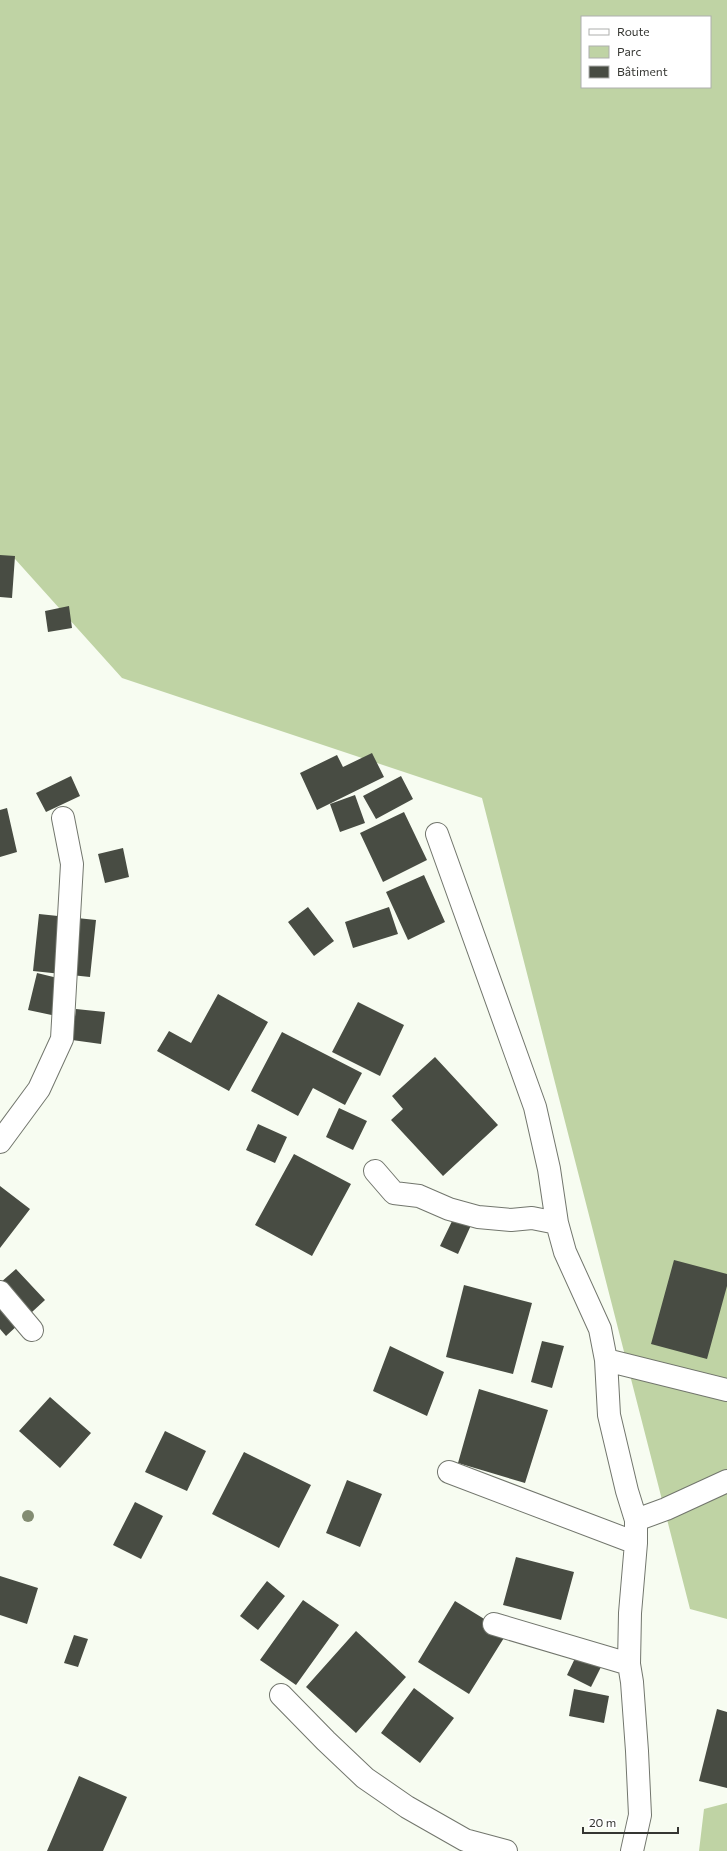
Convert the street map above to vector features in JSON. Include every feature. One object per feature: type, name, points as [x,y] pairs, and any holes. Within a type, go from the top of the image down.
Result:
[{"type":"street","points":[[0,1142],[39,1089],[62,1039],[72,864],[63,818]]},
{"type":"street","points":[[437,834],[535,1107],[549,1170],[557,1223],[565,1252],[600,1329],[606,1360],[609,1416],[636,1520],[636,1543],[630,1613],[629,1664],[632,1682],[640,1814],[632,1851]]},
{"type":"street","points":[[375,1171],[394,1193],[419,1196],[449,1209],[478,1217],[511,1220],[532,1218],[557,1223]]},
{"type":"street","points":[[0,1292],[32,1330]]},
{"type":"street","points":[[606,1360],[727,1390]]},
{"type":"street","points":[[449,1472],[636,1543]]},
{"type":"street","points":[[636,1520],[666,1509],[727,1481]]},
{"type":"street","points":[[494,1624],[629,1664]]},
{"type":"street","points":[[281,1695],[365,1778],[407,1806],[465,1840],[506,1851]]},
{"type":"green space","points":[[0,0],[727,0],[727,1619],[690,1609],[482,798],[122,678],[15,559],[0,557]]},
{"type":"green space","points":[[727,1803],[727,1851],[699,1851],[704,1809]]},
{"type":"building","points":[[0,555],[15,556],[12,598],[0,597]]},
{"type":"building","points":[[69,606],[72,628],[48,632],[45,611]]},
{"type":"building","points":[[372,753],[384,777],[317,810],[300,773],[337,755],[343,767]]},
{"type":"building","points":[[71,776],[80,796],[46,812],[36,793]]},
{"type":"building","points":[[401,776],[413,799],[376,819],[363,796]]},
{"type":"building","points":[[355,795],[365,823],[340,832],[330,804]]},
{"type":"building","points":[[7,808],[17,852],[0,857],[0,810]]},
{"type":"building","points":[[404,812],[427,860],[383,882],[360,833]]},
{"type":"building","points":[[123,848],[129,877],[105,883],[98,854]]},
{"type":"building","points":[[424,875],[445,922],[408,940],[386,892]]},
{"type":"building","points":[[308,907],[334,941],[314,956],[288,922]]},
{"type":"building","points":[[389,907],[398,934],[353,948],[345,922]]},
{"type":"building","points":[[39,914],[96,920],[90,977],[33,971]]},
{"type":"building","points":[[37,973],[70,981],[61,1017],[28,1010]]},
{"type":"building","points":[[218,994],[268,1022],[229,1091],[157,1051],[169,1031],[191,1043]]},
{"type":"building","points":[[358,1002],[404,1025],[380,1076],[332,1052]]},
{"type":"building","points":[[76,1009],[105,1012],[101,1044],[72,1040]]},
{"type":"building","points":[[282,1032],[362,1073],[345,1105],[313,1088],[298,1116],[251,1091]]},
{"type":"building","points":[[435,1057],[498,1125],[443,1176],[391,1120],[403,1109],[392,1096]]},
{"type":"building","points":[[339,1108],[367,1121],[353,1150],[326,1137]]},
{"type":"building","points":[[258,1124],[287,1137],[275,1163],[246,1150]]},
{"type":"building","points":[[294,1154],[351,1184],[312,1256],[255,1225]]},
{"type":"building","points":[[0,1186],[30,1209],[0,1248]]},
{"type":"building","points":[[455,1215],[472,1223],[458,1254],[440,1246]]},
{"type":"building","points":[[674,1260],[727,1274],[727,1286],[707,1359],[651,1344]]},
{"type":"building","points":[[16,1269],[45,1300],[6,1336],[0,1329],[0,1283]]},
{"type":"building","points":[[464,1285],[532,1303],[513,1374],[446,1357]]},
{"type":"building","points":[[542,1341],[564,1346],[552,1388],[531,1382]]},
{"type":"building","points":[[390,1346],[444,1372],[427,1416],[373,1391]]},
{"type":"building","points":[[479,1389],[548,1410],[525,1483],[458,1463]]},
{"type":"building","points":[[50,1397],[91,1433],[60,1468],[19,1431]]},
{"type":"building","points":[[165,1431],[206,1451],[187,1491],[145,1472]]},
{"type":"building","points":[[244,1452],[311,1485],[279,1548],[212,1514]]},
{"type":"building","points":[[347,1480],[382,1494],[360,1547],[326,1533]]},
{"type":"building","points":[[135,1502],[163,1516],[141,1559],[113,1545]]},
{"type":"building","points":[[516,1557],[574,1572],[561,1620],[503,1605]]},
{"type":"building","points":[[0,1576],[38,1588],[27,1624],[0,1615]]},
{"type":"building","points":[[267,1581],[285,1596],[258,1630],[240,1616]]},
{"type":"building","points":[[303,1600],[339,1625],[296,1685],[260,1660]]},
{"type":"building","points":[[455,1601],[507,1633],[469,1694],[418,1662]]},
{"type":"building","points":[[356,1631],[406,1677],[356,1733],[306,1687]]},
{"type":"building","points":[[74,1635],[88,1639],[78,1667],[64,1663]]},
{"type":"building","points":[[578,1652],[603,1663],[591,1687],[567,1675]]},
{"type":"building","points":[[414,1688],[454,1718],[420,1763],[381,1733]]},
{"type":"building","points":[[574,1689],[609,1696],[604,1723],[569,1716]]},
{"type":"building","points":[[717,1709],[727,1712],[727,1788],[699,1781]]},
{"type":"building","points":[[79,1776],[127,1797],[103,1851],[47,1851]]}]
